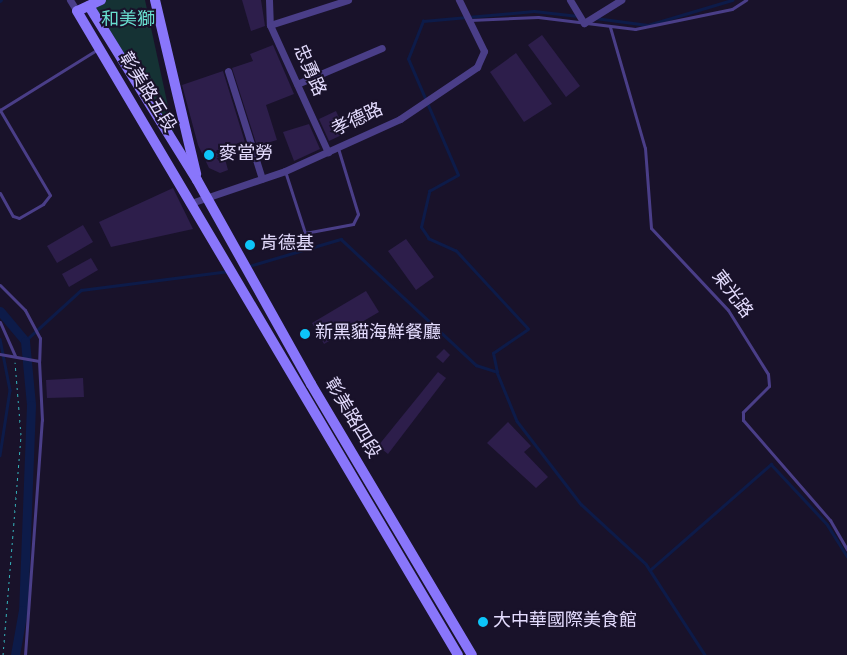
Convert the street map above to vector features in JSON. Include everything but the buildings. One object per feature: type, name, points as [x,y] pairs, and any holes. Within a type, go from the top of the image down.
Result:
[{"type":"main road","points":[[77,11],[87,3],[100,0]]},
{"type":"main road","points":[[155,0],[197,180]]},
{"type":"main road","name":"彰美路五段","points":[[87,3],[207,197]]},
{"type":"main road","name":"彰美路五段","points":[[77,11],[194,202]]},
{"type":"main road","name":"彰美路四段","points":[[207,197],[310,384],[472,655]]},
{"type":"main road","name":"彰美路四段","points":[[194,202],[300,392],[458,655]]},
{"type":"main road","points":[[300,392],[310,384]]},
{"type":"main road","points":[[384,533],[395,524]]},
{"type":"street","points":[[70,0],[77,11]]},
{"type":"street","name":"忠勇路","points":[[269,0],[270,25],[328,152]]},
{"type":"street","points":[[270,25],[348,0]]},
{"type":"street","name":"孝德路","points":[[194,202],[285,171],[400,119],[477,68],[484,51],[459,0]]},
{"type":"street","points":[[570,0],[584,23],[621,0]]},
{"type":"street","points":[[297,84],[382,48]]},
{"type":"street","points":[[228,71],[262,179]]},
{"type":"lane","points":[[470,20],[538,17],[610,27],[662,25],[732,9],[746,0]]},
{"type":"lane","name":"東光路","points":[[610,27],[645,148],[652,228],[728,310],[768,374],[769,386],[743,412],[743,420],[830,520],[847,550]]},
{"type":"lane","points":[[0,193],[13,216],[19,218],[43,204],[50,195],[0,110],[99,48]]},
{"type":"lane","points":[[285,171],[303,231],[316,233],[357,220],[338,147]]},
{"type":"lane","points":[[0,285],[35,327],[38,334],[36,361],[42,420],[25,655]]},
{"type":"lane","points":[[0,322],[12,356]]},
{"type":"lane","points":[[1,354],[36,361]]},
{"type":"path","points":[[3,655],[21,434],[12,356]]},
{"type":"green space","name":"和美獅","points":[[91,0],[145,0],[174,134]]},
{"type":"waterway","points":[[595,18],[648,25],[732,0]]},
{"type":"waterway","points":[[497,372],[493,353],[528,329],[456,251],[429,239],[421,227],[429,191],[458,175],[408,59],[423,21],[534,11],[578,16]]},
{"type":"waterway","points":[[249,266],[341,239],[476,365],[497,372],[517,421],[581,504],[646,564],[705,655]]},
{"type":"waterway","points":[[25,341],[81,290],[229,271]]},
{"type":"waterway","points":[[0,311],[25,341],[31,405],[23,610],[15,655]]},
{"type":"waterway","points":[[0,339],[10,390],[0,455]]},
{"type":"waterway","points":[[650,570],[771,464],[827,524],[847,556]]},
{"type":"place","name":"麥當勞","points":[[209,155]]},
{"type":"place","name":"肯德基","points":[[250,245]]},
{"type":"place","name":"新黑貓海鮮餐廳","points":[[305,334]]},
{"type":"place","name":"大中華國際美食館","points":[[483,622]]}]
